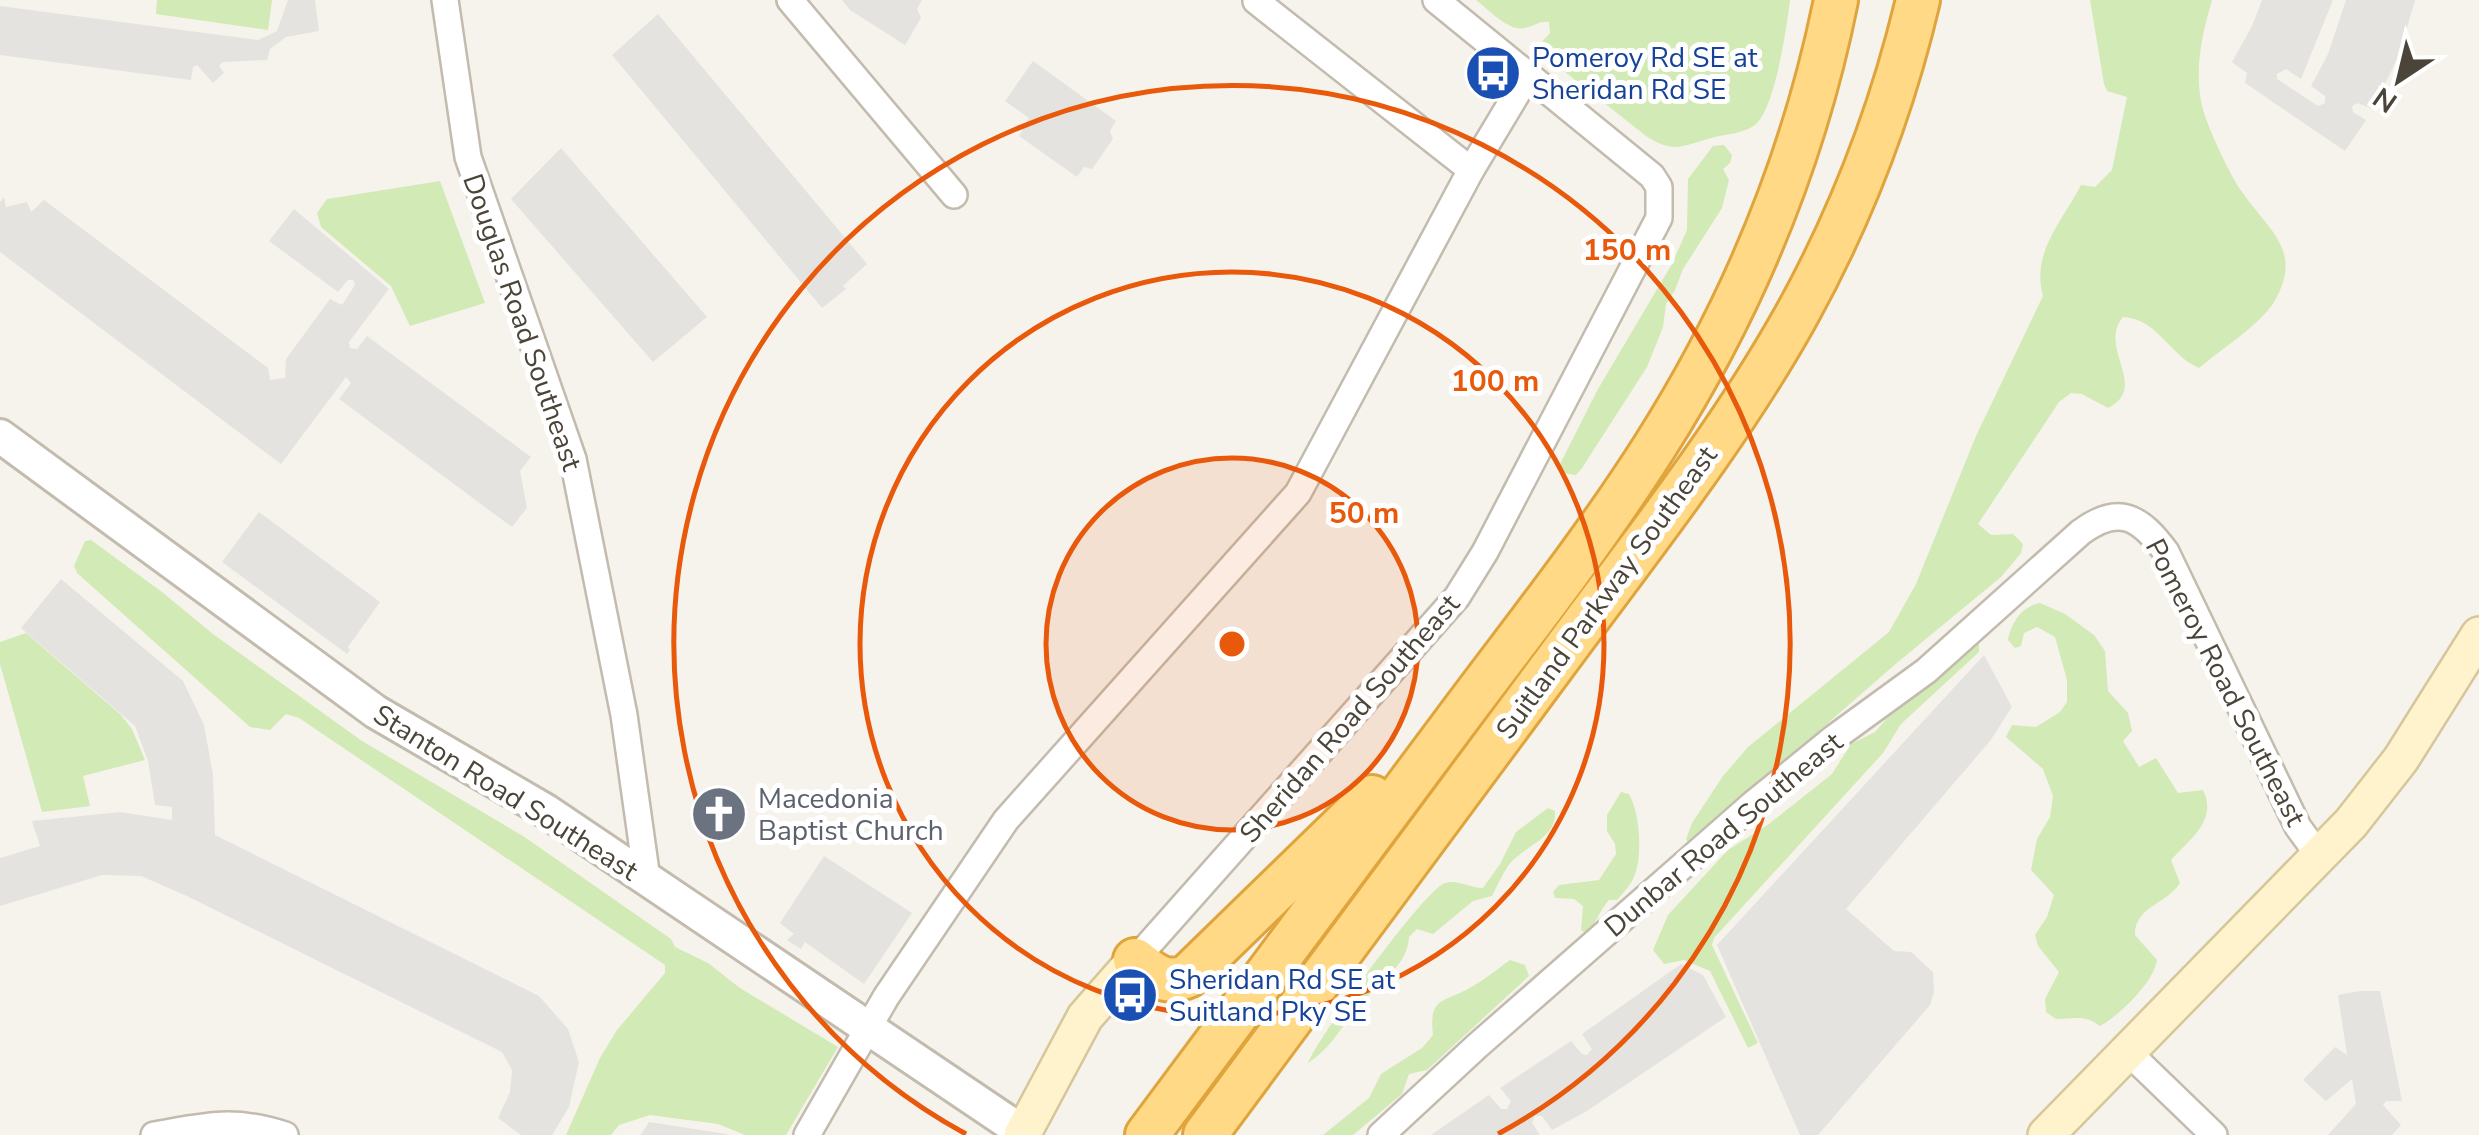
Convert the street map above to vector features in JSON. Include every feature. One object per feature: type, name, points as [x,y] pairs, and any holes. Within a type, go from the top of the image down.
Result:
[{"type":"highway","name":"Suitland Parkway Southeast","points":[[1148,1135],[1630,483],[1723,326],[1760,247],[1820,76],[1836,0]]},
{"type":"highway","name":"Suitland Parkway Southeast","points":[[1205,1135],[1696,472],[1794,320],[1869,158],[1918,0]]},
{"type":"highway","points":[[1136,960],[1156,976],[1174,981],[1194,971],[1364,806],[1490,674]]},
{"type":"highway","points":[[1242,1135],[1305,1036],[1370,914]]},
{"type":"main road","points":[[2046,1135],[2320,857],[2401,759],[2479,636]]},
{"type":"main road","name":"Sheridan Road Southeast","points":[[1023,1134],[1085,1016],[1136,960]]},
{"type":"street","name":"Douglas Road Southeast","points":[[446,0],[468,157],[573,459],[624,715],[647,879]]},
{"type":"street","points":[[790,0],[954,195]]},
{"type":"street","points":[[808,1135],[868,1027],[1006,820],[1298,493],[1471,170],[1528,75],[1436,0]]},
{"type":"street","points":[[1256,1],[1471,170]]},
{"type":"street","name":"Sheridan Road Southeast","points":[[1136,960],[1457,598],[1485,552],[1660,218],[1658,187],[1652,176],[1528,75]]},
{"type":"street","name":"Stanton Road Southeast","points":[[0,436],[376,712],[546,811],[1023,1134]]},
{"type":"street","name":"Pomeroy Road Southeast","points":[[2072,540],[2089,526],[2116,516],[2140,523],[2166,552],[2298,827],[2320,857]]},
{"type":"street","name":"Dunbar Road Southeast","points":[[1381,1135],[1476,1046],[1753,804],[1926,671],[2072,540]]},
{"type":"street","points":[[2128,1052],[2214,1135]]},
{"type":"street","points":[[154,1135],[238,1123],[285,1135]]},
{"type":"green space","points":[[157,0],[272,0],[268,30],[156,14]]},
{"type":"green space","points":[[1476,0],[1790,0],[1779,66],[1762,116],[1745,130],[1678,147],[1646,136],[1541,53],[1539,45],[1550,33],[1549,22],[1512,27]]},
{"type":"green space","points":[[2090,0],[2212,0],[2199,65],[2202,106],[2235,182],[2279,241],[2286,268],[2283,284],[2268,311],[2199,368],[2145,324],[2123,317],[2116,341],[2124,378],[2120,399],[2108,408],[2082,394],[2071,393],[2059,402],[1978,524],[1991,535],[2013,534],[2023,544],[2021,553],[2001,577],[1689,844],[1686,839],[1692,823],[1748,747],[1889,632],[1916,584],[1976,436],[2043,296],[2041,265],[2050,238],[2081,185],[2095,187],[2112,170],[2127,97],[2107,91],[2104,84]]},
{"type":"green space","points":[[1724,145],[1732,155],[1723,169],[1729,180],[1722,208],[1666,304],[1663,327],[1647,367],[1582,468],[1576,475],[1561,473],[1560,464],[1598,389],[1672,264],[1687,230],[1688,179],[1713,146]]},
{"type":"green space","points":[[440,181],[485,303],[410,326],[391,286],[321,227],[317,213],[327,199]]},
{"type":"green space","points":[[91,540],[362,741],[523,836],[671,939],[675,947],[708,963],[740,988],[838,1047],[786,1135],[745,1135],[718,1124],[650,1115],[619,1125],[611,1135],[566,1135],[600,1058],[617,1030],[665,973],[665,965],[299,718],[286,714],[270,730],[250,727],[77,573],[74,566],[85,541]]},
{"type":"green space","points":[[2040,603],[2065,614],[2094,635],[2105,651],[2108,691],[2128,713],[2132,731],[2123,741],[2139,767],[2156,758],[2178,793],[2203,790],[2207,801],[2200,828],[2171,860],[2180,883],[2145,912],[2136,926],[2135,935],[2157,960],[2150,978],[2134,998],[2100,1026],[2084,1019],[2056,1019],[2046,1012],[2045,999],[2059,972],[2038,946],[2035,935],[2047,917],[2054,895],[2031,870],[2037,839],[2050,817],[2053,796],[2043,769],[2006,737],[2012,725],[2036,727],[2060,712],[2067,702],[2067,680],[2055,637],[2037,627],[2024,633],[2021,646],[2015,648],[2008,640],[2018,616]]},
{"type":"green space","points":[[26,633],[121,715],[132,729],[145,760],[83,776],[90,806],[42,812],[0,664],[0,642]]},
{"type":"green space","points":[[1979,642],[1979,652],[1901,724],[1883,753],[1714,938],[1712,945],[1758,1043],[1748,1048],[1710,971],[1684,960],[1664,964],[1653,950],[1668,915],[1728,850],[1769,824],[1832,774],[1851,744],[1875,732],[1916,685],[1965,645]]},
{"type":"green space","points":[[1621,792],[1629,794],[1636,813],[1636,872],[1617,900],[1609,900],[1587,934],[1581,930],[1583,906],[1574,899],[1555,898],[1553,892],[1559,885],[1599,880],[1616,854],[1607,831],[1607,815]]},
{"type":"green space","points":[[1548,808],[1555,811],[1550,829],[1514,859],[1492,896],[1473,901],[1433,934],[1417,929],[1409,937],[1404,956],[1392,973],[1308,1063],[1373,966],[1434,891],[1450,882],[1483,888],[1516,832]]},
{"type":"green space","points":[[1510,960],[1525,965],[1529,976],[1427,1070],[1409,1074],[1402,1094],[1353,1135],[1323,1135],[1369,1098],[1381,1074],[1422,1048],[1433,1035],[1433,1014],[1439,1003],[1474,986]]},
{"type":"shaded area","points":[[288,0],[315,0],[319,31],[286,37],[270,49],[267,60],[223,62],[219,66],[224,73],[213,83],[197,65],[191,80],[0,55],[0,6],[258,40],[277,31]]},
{"type":"shaded area","points":[[842,0],[922,0],[917,9],[921,18],[905,45],[850,10]]},
{"type":"shaded area","points":[[2262,0],[2333,0],[2301,79],[2286,69],[2277,74],[2277,79],[2318,106],[2325,103],[2325,96],[2311,86],[2328,54],[2346,0],[2415,0],[2399,55],[2373,109],[2357,103],[2352,106],[2353,112],[2366,120],[2345,151],[2245,83],[2247,73],[2232,62]]},
{"type":"shaded area","points":[[658,14],[867,264],[843,286],[846,289],[822,308],[612,55]]},
{"type":"shaded area","points":[[1033,61],[1116,121],[1110,131],[1113,139],[1092,169],[1084,167],[1077,177],[1019,136],[1029,118],[1005,101]]},
{"type":"shaded area","points":[[561,148],[707,317],[653,362],[511,199]]},
{"type":"shaded area","points":[[4,197],[6,207],[27,202],[31,212],[44,200],[268,368],[270,380],[285,378],[286,359],[330,299],[342,305],[355,285],[348,280],[338,292],[269,241],[294,209],[389,289],[349,342],[350,348],[357,349],[367,336],[531,457],[520,471],[527,508],[512,527],[339,399],[351,383],[346,377],[281,464],[0,252],[0,202]]},
{"type":"shaded area","points":[[259,512],[380,602],[347,654],[222,562]]},
{"type":"shaded area","points":[[61,579],[183,681],[204,725],[213,775],[215,835],[539,996],[568,1029],[579,1062],[569,1107],[552,1135],[521,1135],[498,1118],[510,1092],[512,1070],[502,1052],[141,876],[102,875],[0,906],[0,858],[40,846],[32,821],[120,812],[172,820],[172,807],[155,805],[148,761],[135,726],[21,628]]},
{"type":"shaded area","points":[[1984,655],[2012,707],[1990,741],[1846,909],[1894,951],[1911,952],[1933,972],[1930,1005],[1818,1135],[1800,1135],[1717,945]]},
{"type":"shaded area","points":[[824,856],[912,913],[864,984],[805,942],[801,949],[787,940],[794,934],[780,923]]},
{"type":"shaded area","points":[[1681,964],[1703,975],[1726,1017],[1587,1111],[1552,1130],[1542,1116],[1535,1116],[1532,1123],[1540,1135],[1431,1135],[1489,1095],[1501,1109],[1507,1109],[1511,1101],[1500,1088],[1571,1041],[1587,1055],[1592,1049],[1582,1034]]},
{"type":"shaded area","points":[[2380,991],[2402,1101],[2386,1101],[2383,1105],[2401,1125],[2392,1135],[2328,1135],[2356,1104],[2352,1079],[2326,1101],[2303,1080],[2335,1047],[2347,1055],[2338,995]]},
{"type":"shaded area","points":[[649,1122],[726,1134],[730,1135],[641,1135]]},
{"type":"place","name":"Pomeroy Rd SE at Sheridan Rd SE","points":[[1493,73]]},
{"type":"place","name":"Macedonia Baptist Church","points":[[719,814]]},
{"type":"place","name":"Sheridan Rd SE at Suitland Pky SE","points":[[1130,995]]}]
